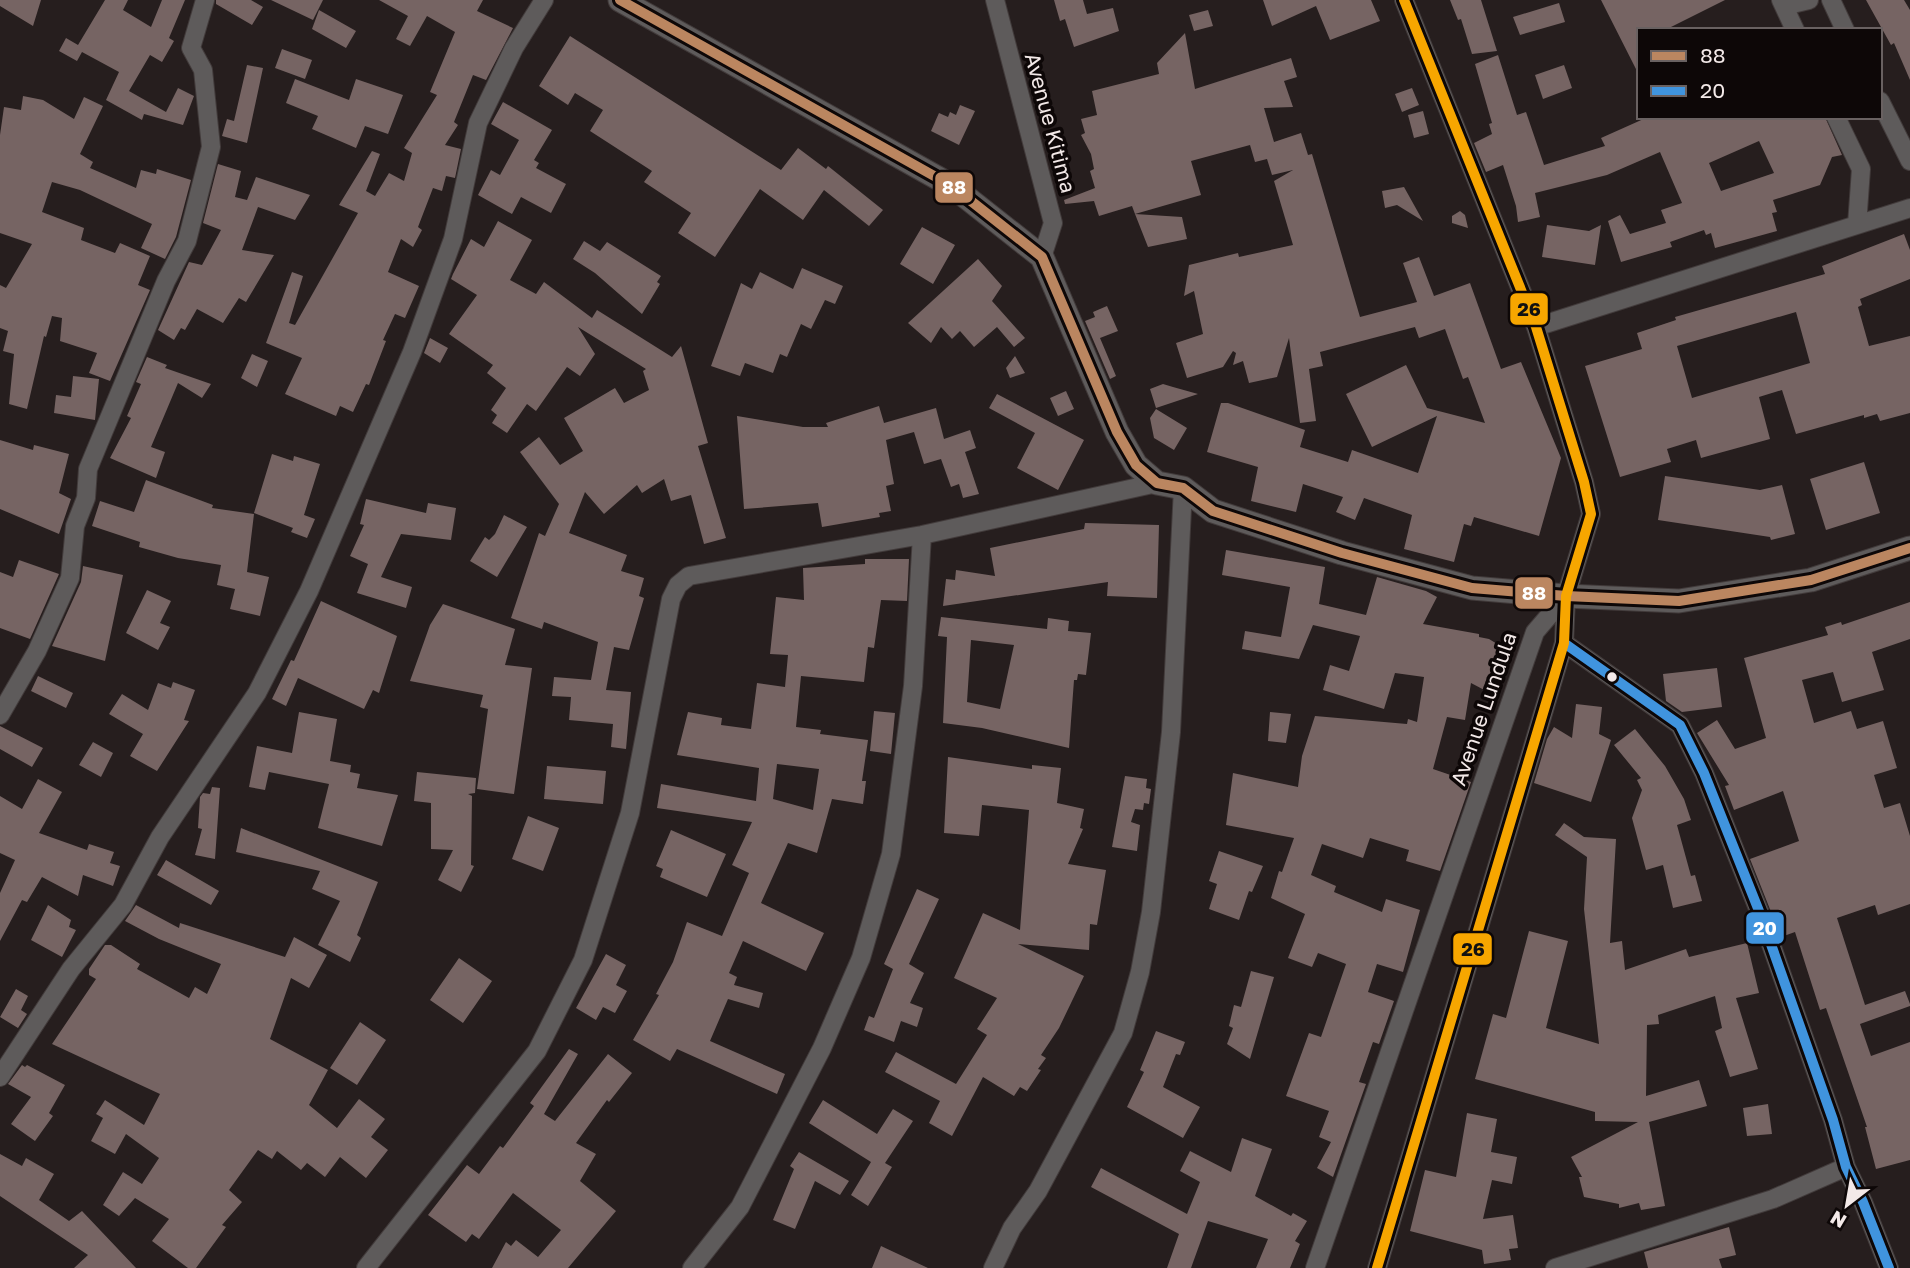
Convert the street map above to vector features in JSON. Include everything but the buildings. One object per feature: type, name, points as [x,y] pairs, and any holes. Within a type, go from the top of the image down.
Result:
[{"type":"street","points":[[0,715],[37,651],[70,579],[75,526],[86,498],[88,469],[166,281],[187,241],[211,147],[203,70],[191,48],[205,0]]},
{"type":"street","points":[[0,1077],[71,969],[123,905],[160,837],[257,693],[309,591],[412,352],[453,239],[478,123],[514,48],[544,0]]},
{"type":"street","points":[[620,0],[952,186],[1042,257],[1117,432],[1136,465],[1157,483]]},
{"type":"street","name":"Avenue Kitima","points":[[995,0],[1053,223],[1042,257]]},
{"type":"street","points":[[1377,1268],[1564,643],[1566,596],[1591,514],[1584,482],[1536,327],[1404,0]]},
{"type":"street","points":[[1794,28],[1782,3],[1810,0]]},
{"type":"street","points":[[1831,0],[1844,28]]},
{"type":"street","points":[[1882,105],[1910,161]]},
{"type":"street","points":[[1837,119],[1861,169],[1857,225]]},
{"type":"street","points":[[1536,327],[1910,208]]},
{"type":"street","points":[[366,1268],[537,1051],[583,960],[630,813],[671,599],[678,585],[689,576],[922,535],[1157,483],[1183,488],[1213,511],[1342,553],[1472,588],[1679,601],[1811,580],[1910,548]]},
{"type":"street","points":[[993,1268],[1012,1228],[1038,1191],[1123,1034],[1140,972],[1151,912],[1171,732],[1183,488]]},
{"type":"street","points":[[692,1268],[740,1207],[822,1048],[861,958],[891,854],[913,686],[922,535]]},
{"type":"street","name":"Avenue Lundula","points":[[1315,1268],[1535,632],[1566,596]]},
{"type":"street","points":[[1564,643],[1680,725],[1704,773],[1761,916],[1833,1120],[1846,1167],[1863,1202],[1888,1268]]},
{"type":"street","points":[[1555,1268],[1773,1199],[1846,1167]]},
{"type":"transit line","name":"88","points":[[620,0],[952,186],[1042,257],[1117,432],[1136,465],[1157,483],[1183,488],[1213,511],[1342,553],[1472,588],[1566,596],[1679,601],[1811,580],[1910,548]]},
{"type":"transit line","name":"26","points":[[1377,1268],[1564,643],[1566,596],[1591,514],[1584,482],[1536,327],[1404,0]]},
{"type":"transit line","name":"20","points":[[1564,643],[1680,725],[1704,773],[1761,916],[1833,1120],[1846,1167],[1889,1268]]}]
